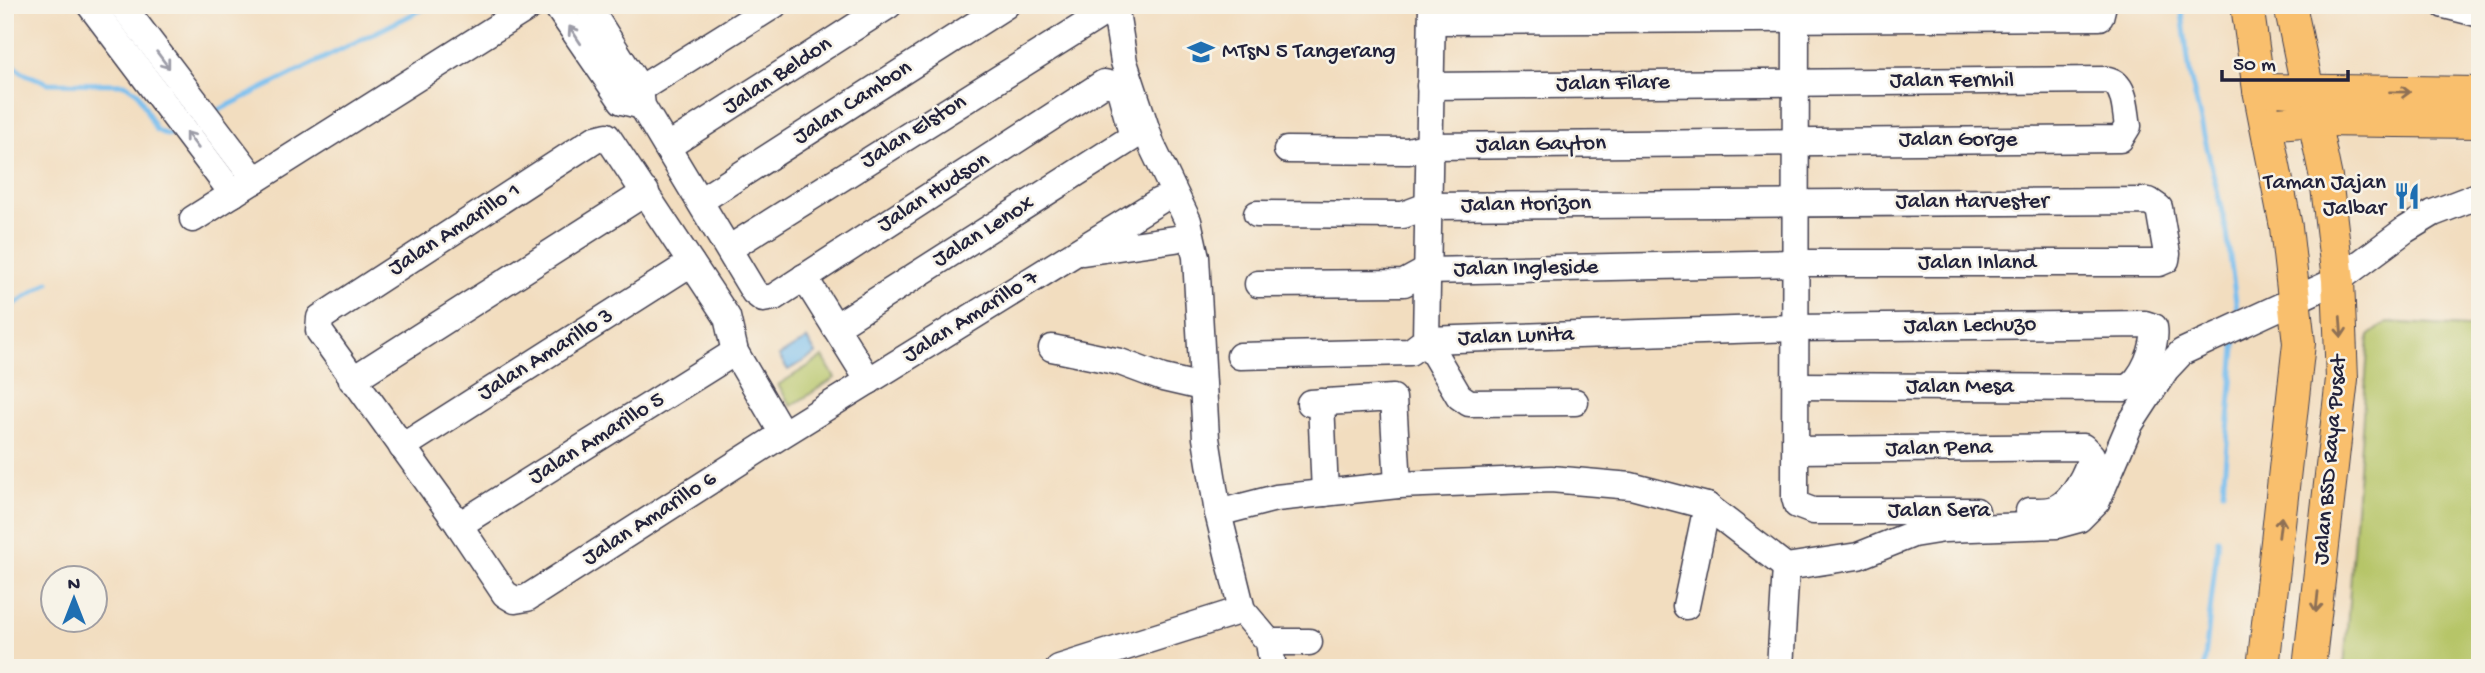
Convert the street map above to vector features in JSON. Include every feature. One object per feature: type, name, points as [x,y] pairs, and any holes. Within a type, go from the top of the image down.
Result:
[{"type":"main road","name":"Jalan BSD Raya Pusat","points":[[2247,5],[2259,90],[2286,227],[2295,299],[2299,363],[2263,668]]},
{"type":"main road","name":"Jalan BSD Raya Pusat","points":[[2290,5],[2315,120],[2338,280],[2342,379],[2309,668]]},
{"type":"main road","points":[[2259,90],[2480,93]]},
{"type":"main road","points":[[2266,124],[2315,120],[2480,122]]},
{"type":"street","points":[[90,5],[244,187]]},
{"type":"street","points":[[122,5],[244,187]]},
{"type":"street","points":[[194,219],[532,5]]},
{"type":"street","points":[[556,5],[622,101],[641,98],[774,5]]},
{"type":"street","points":[[587,5],[676,161],[730,248]]},
{"type":"street","name":"Jalan Beldon","points":[[352,380],[646,192],[676,161],[890,5]]},
{"type":"street","name":"Jalan Cambon","points":[[700,201],[1006,5]]},
{"type":"street","points":[[1104,9],[1152,146],[1188,221],[1196,257],[1206,438],[1217,513],[1242,610],[1271,655],[1309,642]]},
{"type":"street","name":"Jalan Elston","points":[[730,248],[1104,9]]},
{"type":"street","points":[[1575,402],[1469,403],[1459,396],[1426,340],[1432,13],[2102,11]]},
{"type":"street","points":[[1796,12],[1796,450]]},
{"type":"street","name":"Jalan Fernhil","points":[[1796,82],[2108,80],[2118,84],[2122,91],[2128,126],[2120,139]]},
{"type":"street","name":"Jalan Filare","points":[[1430,86],[1796,82]]},
{"type":"street","name":"Jalan Hudson","points":[[730,248],[754,292],[763,299],[774,297],[1104,83]]},
{"type":"street","name":"Jalan Lenox","points":[[835,327],[1133,137],[1119,86],[1104,83]]},
{"type":"street","name":"Jalan Amarillo 1","points":[[352,380],[319,331],[319,324],[325,314],[595,139],[602,136],[611,139],[646,192]]},
{"type":"street","name":"Jalan Gorge","points":[[1796,142],[2120,139]]},
{"type":"street","name":"Jalan Gayton","points":[[1287,150],[1408,151],[1430,146],[1796,142]]},
{"type":"street","points":[[646,192],[727,317],[735,352],[783,434]]},
{"type":"street","points":[[1217,513],[1276,498],[1398,485],[1551,479],[1631,486],[1707,506],[1786,567],[1857,556],[1913,534],[1944,529],[2057,525],[2080,519],[2097,501],[2130,424],[2166,369],[2182,352],[2257,320],[2338,280],[2414,224],[2480,195]]},
{"type":"street","name":"Jalan Amarillo 7","points":[[783,434],[1159,201]]},
{"type":"street","name":"Jalan Harvester","points":[[1796,202],[2149,201],[2160,208],[2162,216],[2167,254],[2166,260],[2159,263]]},
{"type":"street","name":"Jalan Horizon","points":[[1256,214],[1403,215],[1427,206],[1796,202]]},
{"type":"street","name":"Jalan Amarillo 7","points":[[1073,253],[1175,239]]},
{"type":"street","name":"Jalan Inland","points":[[1796,263],[2159,263]]},
{"type":"street","name":"Jalan Ingleside","points":[[1258,284],[1404,283],[1426,271],[1796,263]]},
{"type":"street","name":"Jalan Amarillo 3","points":[[402,447],[691,264]]},
{"type":"street","points":[[804,276],[869,382]]},
{"type":"street","name":"Jalan Lechuzo","points":[[1796,328],[2146,324],[2154,327],[2154,344],[2139,377],[2134,384],[2125,388]]},
{"type":"street","name":"Jalan Lunita","points":[[1240,356],[1410,352],[1426,340],[1796,328]]},
{"type":"street","points":[[1052,348],[1119,362],[1163,378],[1202,387]]},
{"type":"street","name":"Jalan Amarillo 5","points":[[459,525],[735,352]]},
{"type":"street","points":[[352,380],[459,525]]},
{"type":"street","name":"Jalan Mesa","points":[[1796,386],[2125,388]]},
{"type":"street","points":[[1325,493],[1316,402],[1393,398],[1398,485]]},
{"type":"street","name":"Jalan Amarillo 6","points":[[459,525],[505,594],[515,600],[527,598],[783,434]]},
{"type":"street","name":"Jalan Pena","points":[[1796,450],[2082,447],[2091,455],[2090,462],[2073,493],[2063,503]]},
{"type":"street","name":"Jalan Sera","points":[[1796,450],[1795,498],[1797,505],[1813,511],[2030,511],[2049,510],[2063,503]]},
{"type":"street","points":[[1686,606],[1707,506]]},
{"type":"street","points":[[1780,668],[1786,567]]},
{"type":"street","points":[[1059,668],[1242,610]]},
{"type":"green space","points":[[2387,322],[2480,328],[2480,668],[2344,668],[2369,336]]},
{"type":"green space","points":[[823,357],[835,378],[791,406],[778,385]]},
{"type":"water","points":[[807,339],[816,354],[788,370],[779,356]]},
{"type":"waterway","points":[[213,113],[431,5]]},
{"type":"waterway","points":[[2181,5],[2190,75],[2227,233],[2238,318]]},
{"type":"waterway","points":[[5,56],[21,72],[48,83],[125,84],[138,93],[156,130],[167,135],[176,131]]},
{"type":"waterway","points":[[5,310],[49,282]]},
{"type":"waterway","points":[[2223,491],[2236,335]]},
{"type":"waterway","points":[[2204,668],[2218,539]]},
{"type":"place","name":"MTsN 5 Tangerang","points":[[1201,52]]},
{"type":"place","name":"Taman Jajan Jalbar","points":[[2407,196]]}]
